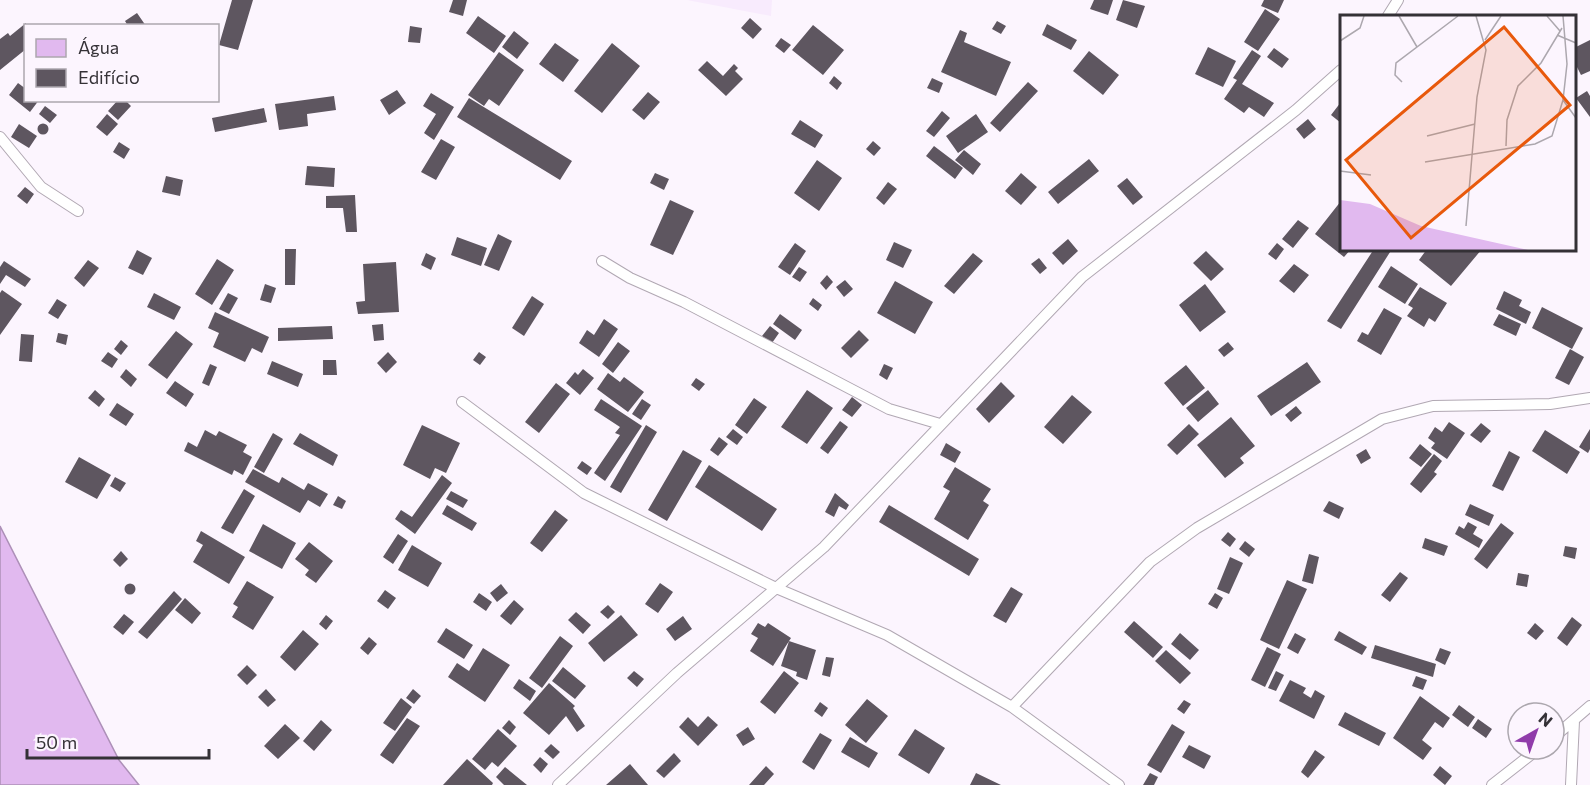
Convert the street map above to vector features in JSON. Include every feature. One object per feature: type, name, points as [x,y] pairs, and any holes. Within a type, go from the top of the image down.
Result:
[{"type":"lane","points":[[1389,15],[1398,0]]},
{"type":"lane","points":[[558,785],[677,673],[824,547],[1082,277],[1296,110],[1340,71]]},
{"type":"lane","points":[[0,137],[41,187],[78,211]]},
{"type":"lane","points":[[602,261],[630,278],[684,302],[889,409],[940,424]]},
{"type":"lane","points":[[1012,707],[1150,562],[1197,528],[1382,419],[1433,406],[1550,404],[1590,398]]},
{"type":"lane","points":[[462,402],[584,493],[776,588],[887,635],[1012,707],[1119,785]]},
{"type":"lane","points":[[1566,727],[1590,706]]},
{"type":"lane","points":[[1571,785],[1574,721]]},
{"type":"lane","points":[[1492,785],[1523,761]]},
{"type":"shaded area","points":[[687,0],[772,0],[771,16]]},
{"type":"water","points":[[0,526],[119,760],[139,785],[0,785]]},
{"type":"building","points":[[232,0],[253,0],[238,50],[219,45]]},
{"type":"building","points":[[453,0],[467,0],[463,16],[449,12]]},
{"type":"building","points":[[1094,0],[1113,0],[1108,15],[1090,9]]},
{"type":"building","points":[[1123,0],[1145,6],[1137,28],[1116,20]]},
{"type":"building","points":[[1264,0],[1284,0],[1278,13],[1261,6]]},
{"type":"building","points":[[1265,9],[1280,19],[1258,51],[1244,42]]},
{"type":"building","points":[[137,13],[145,24],[127,24],[125,21]]},
{"type":"building","points":[[478,16],[506,36],[494,53],[466,33]]},
{"type":"building","points":[[750,18],[762,29],[753,39],[741,28]]},
{"type":"building","points":[[997,21],[1006,26],[1001,34],[992,29]]},
{"type":"building","points":[[1047,24],[1077,40],[1071,50],[1042,35]]},
{"type":"building","points":[[24,25],[24,51],[0,70],[0,39],[8,33],[10,36]]},
{"type":"building","points":[[813,25],[844,50],[823,75],[792,50]]},
{"type":"building","points":[[410,26],[422,28],[420,43],[408,42]]},
{"type":"building","points":[[960,30],[967,33],[964,42],[1011,62],[996,96],[941,72]]},
{"type":"building","points":[[514,31],[529,43],[517,59],[502,47]]},
{"type":"building","points":[[781,38],[791,45],[784,53],[775,46]]},
{"type":"building","points":[[1590,40],[1590,71],[1581,75],[1575,63],[1575,48]]},
{"type":"building","points":[[555,43],[579,60],[563,82],[539,64]]},
{"type":"building","points":[[612,43],[640,66],[602,113],[574,91]]},
{"type":"building","points":[[1208,47],[1236,61],[1223,87],[1195,74]]},
{"type":"building","points":[[1274,48],[1289,59],[1282,68],[1267,57]]},
{"type":"building","points":[[1252,50],[1261,56],[1242,84],[1274,103],[1264,117],[1249,107],[1244,113],[1224,99],[1237,80],[1233,78]]},
{"type":"building","points":[[1089,51],[1119,75],[1103,95],[1073,71]]},
{"type":"building","points":[[499,52],[524,70],[499,106],[489,99],[484,106],[468,95]]},
{"type":"building","points":[[707,61],[723,76],[734,64],[738,68],[735,71],[743,79],[726,96],[698,70]]},
{"type":"building","points":[[834,76],[842,83],[837,90],[829,83]]},
{"type":"building","points":[[932,78],[943,83],[939,93],[927,88]]},
{"type":"building","points":[[1028,82],[1038,91],[1000,132],[990,123]]},
{"type":"building","points":[[18,83],[24,88],[24,102],[38,102],[30,112],[9,95]]},
{"type":"building","points":[[397,90],[406,103],[389,115],[380,100]]},
{"type":"building","points":[[1587,91],[1590,96],[1590,117],[1576,98]]},
{"type":"building","points":[[648,92],[660,102],[644,120],[632,110]]},
{"type":"building","points":[[431,93],[454,107],[434,140],[424,133],[436,114],[423,106]]},
{"type":"building","points":[[334,96],[336,110],[307,114],[308,126],[279,130],[275,104]]},
{"type":"building","points":[[469,98],[572,161],[560,180],[457,117]]},
{"type":"building","points":[[116,102],[127,102],[131,106],[118,120],[108,111]]},
{"type":"building","points":[[1340,103],[1340,122],[1331,115]]},
{"type":"building","points":[[45,106],[57,115],[50,123],[39,114]]},
{"type":"building","points":[[264,108],[267,122],[215,132],[212,118]]},
{"type":"building","points":[[942,111],[950,118],[934,137],[926,131]]},
{"type":"building","points":[[107,114],[118,124],[107,136],[96,127]]},
{"type":"building","points":[[976,114],[988,132],[958,153],[946,136]]},
{"type":"building","points":[[1308,119],[1316,129],[1304,139],[1296,129]]},
{"type":"building","points":[[800,120],[823,135],[815,148],[791,134]]},
{"type":"building","points":[[43,123],[49,129],[43,135],[37,129]]},
{"type":"building","points":[[19,124],[37,136],[29,148],[11,137]]},
{"type":"building","points":[[441,139],[455,147],[436,180],[421,172]]},
{"type":"building","points":[[873,141],[881,148],[874,156],[866,149]]},
{"type":"building","points":[[119,142],[130,149],[124,159],[113,152]]},
{"type":"building","points":[[934,146],[963,168],[955,179],[926,156]]},
{"type":"building","points":[[964,150],[981,164],[973,175],[955,160]]},
{"type":"building","points":[[1089,159],[1099,171],[1058,204],[1048,192]]},
{"type":"building","points":[[817,160],[842,178],[819,211],[794,193]]},
{"type":"building","points":[[307,166],[335,168],[334,187],[305,185]]},
{"type":"building","points":[[655,173],[669,179],[664,190],[650,183]]},
{"type":"building","points":[[1021,173],[1037,187],[1021,205],[1005,191]]},
{"type":"building","points":[[166,176],[183,180],[180,196],[162,192]]},
{"type":"building","points":[[1127,178],[1143,197],[1133,205],[1117,186]]},
{"type":"building","points":[[888,182],[897,189],[884,205],[876,198]]},
{"type":"building","points":[[25,187],[34,194],[27,204],[17,196]]},
{"type":"building","points":[[355,195],[357,232],[346,232],[343,208],[326,208],[326,196]]},
{"type":"building","points":[[670,200],[694,211],[673,255],[650,245]]},
{"type":"building","points":[[1340,202],[1340,250],[1350,250],[1344,257],[1315,234]]},
{"type":"building","points":[[1298,220],[1309,228],[1293,248],[1282,239]]},
{"type":"building","points":[[498,234],[512,241],[499,271],[484,265]]},
{"type":"building","points":[[457,237],[487,248],[481,266],[451,255]]},
{"type":"building","points":[[1068,239],[1078,251],[1063,265],[1052,253]]},
{"type":"building","points":[[894,242],[912,250],[903,268],[886,260]]},
{"type":"building","points":[[795,243],[806,251],[790,275],[778,267]]},
{"type":"building","points":[[1277,243],[1284,249],[1276,260],[1268,254]]},
{"type":"building","points":[[285,249],[296,249],[295,285],[285,285]]},
{"type":"building","points":[[137,250],[152,258],[143,275],[128,268]]},
{"type":"building","points":[[1373,250],[1391,250],[1341,329],[1327,321]]},
{"type":"building","points":[[1426,250],[1481,250],[1451,286],[1419,260]]},
{"type":"building","points":[[1206,251],[1224,269],[1211,281],[1193,263]]},
{"type":"building","points":[[426,253],[436,258],[431,270],[421,265]]},
{"type":"building","points":[[973,253],[983,261],[954,294],[944,286]]},
{"type":"building","points":[[1039,258],[1047,268],[1040,274],[1031,264]]},
{"type":"building","points":[[217,259],[234,270],[212,305],[195,294]]},
{"type":"building","points":[[88,260],[99,268],[84,287],[74,278]]},
{"type":"building","points":[[4,261],[31,279],[25,287],[6,275],[0,284],[0,267]]},
{"type":"building","points":[[396,262],[399,312],[358,314],[356,302],[365,301],[363,264]]},
{"type":"building","points":[[1294,264],[1309,275],[1294,293],[1279,281]]},
{"type":"building","points":[[1391,266],[1418,284],[1405,304],[1378,287]]},
{"type":"building","points":[[799,267],[807,272],[800,282],[792,277]]},
{"type":"building","points":[[827,275],[833,282],[826,290],[820,283]]},
{"type":"building","points":[[845,280],[853,289],[844,297],[836,287]]},
{"type":"building","points":[[895,281],[933,302],[915,334],[877,313]]},
{"type":"building","points":[[265,284],[276,288],[271,303],[260,300]]},
{"type":"building","points":[[1205,284],[1226,312],[1200,332],[1179,305]]},
{"type":"building","points":[[1420,287],[1447,303],[1435,322],[1429,318],[1424,327],[1407,316],[1413,308],[1408,305]]},
{"type":"building","points":[[2,290],[22,304],[0,335],[0,293]]},
{"type":"building","points":[[1504,291],[1522,300],[1519,306],[1531,312],[1526,324],[1496,309]]},
{"type":"building","points":[[154,293],[181,307],[174,320],[147,307]]},
{"type":"building","points":[[228,293],[238,298],[229,314],[219,309]]},
{"type":"building","points":[[532,296],[544,304],[524,336],[512,328]]},
{"type":"building","points":[[813,298],[822,305],[818,311],[809,304]]},
{"type":"building","points":[[57,299],[67,305],[58,319],[48,313]]},
{"type":"building","points":[[1542,307],[1583,328],[1572,349],[1532,328]]},
{"type":"building","points":[[1384,308],[1402,318],[1381,355],[1357,341],[1362,332],[1368,335]]},
{"type":"building","points":[[215,312],[269,337],[262,353],[252,348],[245,362],[213,347],[219,333],[208,328]]},
{"type":"building","points":[[780,314],[802,330],[795,340],[773,324]]},
{"type":"building","points":[[1499,314],[1521,324],[1516,336],[1493,325]]},
{"type":"building","points":[[604,319],[618,329],[599,357],[579,343],[587,330],[594,335]]},
{"type":"building","points":[[383,324],[384,340],[374,341],[372,325]]},
{"type":"building","points":[[332,326],[333,339],[278,341],[278,328]]},
{"type":"building","points":[[770,326],[779,333],[772,343],[762,336]]},
{"type":"building","points":[[859,330],[869,340],[851,358],[841,348]]},
{"type":"building","points":[[176,331],[193,344],[167,379],[148,365]]},
{"type":"building","points":[[58,333],[68,335],[66,345],[56,342]]},
{"type":"building","points":[[21,334],[34,335],[32,362],[19,361]]},
{"type":"building","points":[[121,340],[128,346],[121,355],[114,349]]},
{"type":"building","points":[[618,342],[630,351],[613,373],[602,364]]},
{"type":"building","points":[[1228,342],[1234,349],[1224,357],[1218,350]]},
{"type":"building","points":[[1570,349],[1584,357],[1569,385],[1555,378]]},
{"type":"building","points":[[108,352],[118,359],[112,368],[101,361]]},
{"type":"building","points":[[388,352],[397,362],[386,373],[377,363]]},
{"type":"building","points":[[479,352],[486,357],[480,365],[473,360]]},
{"type":"building","points":[[323,360],[336,360],[337,375],[323,375]]},
{"type":"building","points":[[272,361],[303,374],[298,387],[267,374]]},
{"type":"building","points":[[1307,362],[1321,382],[1271,416],[1257,396]]},
{"type":"building","points":[[210,364],[217,367],[209,386],[202,383]]},
{"type":"building","points":[[884,364],[893,368],[887,380],[879,375]]},
{"type":"building","points":[[1186,365],[1205,388],[1183,406],[1164,383]]},
{"type":"building","points":[[126,369],[137,379],[131,387],[120,377]]},
{"type":"building","points":[[583,369],[594,378],[580,395],[566,383],[575,372],[578,375]]},
{"type":"building","points":[[608,373],[620,382],[624,377],[644,392],[628,412],[597,389]]},
{"type":"building","points":[[696,378],[705,384],[699,391],[691,385]]},
{"type":"building","points":[[175,381],[194,394],[186,407],[166,393]]},
{"type":"building","points":[[1001,382],[1015,396],[989,423],[976,409]]},
{"type":"building","points":[[556,383],[570,394],[539,433],[525,422]]},
{"type":"building","points":[[95,390],[105,399],[99,407],[88,398]]},
{"type":"building","points":[[807,390],[833,408],[807,444],[781,427]]},
{"type":"building","points":[[1208,390],[1219,404],[1198,422],[1186,408]]},
{"type":"building","points":[[1072,395],[1092,412],[1063,444],[1044,427]]},
{"type":"building","points":[[852,397],[862,405],[852,417],[842,410]]},
{"type":"building","points":[[754,398],[767,407],[747,434],[735,425]]},
{"type":"building","points":[[601,399],[642,426],[605,481],[594,473],[620,435],[615,433],[620,427],[594,410]]},
{"type":"building","points":[[642,399],[651,405],[641,420],[632,414]]},
{"type":"building","points":[[117,403],[134,414],[126,426],[109,415]]},
{"type":"building","points":[[1296,406],[1302,413],[1291,422],[1285,415]]},
{"type":"building","points":[[1231,417],[1255,446],[1240,458],[1244,463],[1225,478],[1197,445]]},
{"type":"building","points":[[840,421],[848,427],[828,454],[820,448]]},
{"type":"building","points":[[1449,422],[1465,433],[1447,459],[1431,448],[1435,443],[1428,438],[1435,427],[1442,432]]},
{"type":"building","points":[[1481,423],[1491,431],[1481,443],[1470,435]]},
{"type":"building","points":[[1189,424],[1199,434],[1177,455],[1167,445]]},
{"type":"building","points":[[422,425],[460,443],[446,473],[435,468],[430,479],[403,465]]},
{"type":"building","points":[[646,425],[657,432],[621,493],[610,487]]},
{"type":"building","points":[[733,429],[743,437],[737,445],[726,437]]},
{"type":"building","points":[[1590,429],[1590,449],[1588,453],[1579,447]]},
{"type":"building","points":[[205,430],[216,436],[219,431],[247,445],[243,452],[252,457],[243,475],[234,470],[232,475],[184,451],[188,442],[197,447]]},
{"type":"building","points":[[1545,430],[1580,452],[1567,474],[1532,451]]},
{"type":"building","points":[[273,433],[283,439],[264,473],[254,467]]},
{"type":"building","points":[[300,433],[338,455],[333,466],[293,444]]},
{"type":"building","points":[[719,437],[728,444],[718,456],[710,450]]},
{"type":"building","points":[[946,443],[961,452],[955,463],[940,455]]},
{"type":"building","points":[[1420,444],[1432,454],[1421,467],[1409,458]]},
{"type":"building","points":[[1366,449],[1371,458],[1361,464],[1356,455]]},
{"type":"building","points":[[683,450],[702,461],[667,521],[648,510]]},
{"type":"building","points":[[1509,451],[1520,457],[1503,491],[1492,486]]},
{"type":"building","points":[[1434,454],[1442,461],[1434,472],[1437,474],[1421,493],[1410,484]]},
{"type":"building","points":[[79,457],[111,475],[97,499],[65,482]]},
{"type":"building","points":[[582,461],[592,468],[587,475],[577,468]]},
{"type":"building","points":[[709,465],[777,509],[762,531],[695,487]]},
{"type":"building","points":[[955,467],[991,489],[983,501],[989,505],[968,540],[934,519],[950,491],[943,487]]},
{"type":"building","points":[[253,469],[279,483],[282,477],[304,490],[308,483],[328,494],[320,507],[308,500],[300,513],[245,482]]},
{"type":"building","points":[[442,475],[452,483],[415,534],[395,519],[401,510],[412,517]]},
{"type":"building","points":[[115,477],[126,483],[120,492],[110,486]]},
{"type":"building","points":[[244,489],[255,496],[233,534],[221,528]]},
{"type":"building","points":[[451,491],[468,500],[463,508],[446,499]]},
{"type":"building","points":[[835,493],[849,505],[846,510],[839,506],[834,517],[825,512]]},
{"type":"building","points":[[338,496],[346,501],[342,509],[333,505]]},
{"type":"building","points":[[1329,501],[1344,508],[1339,519],[1323,511]]},
{"type":"building","points":[[1470,504],[1494,515],[1489,526],[1465,515]]},
{"type":"building","points":[[447,505],[477,523],[472,531],[442,514]]},
{"type":"building","points":[[889,505],[979,559],[969,576],[879,522]]},
{"type":"building","points":[[555,510],[568,520],[542,552],[530,543]]},
{"type":"building","points":[[1468,522],[1477,527],[1473,534],[1483,540],[1479,548],[1455,534],[1459,526],[1464,529]]},
{"type":"building","points":[[1501,523],[1514,533],[1487,569],[1474,559]]},
{"type":"building","points":[[263,524],[296,543],[282,569],[249,551]]},
{"type":"building","points":[[201,531],[245,557],[229,584],[193,562],[203,545],[196,541]]},
{"type":"building","points":[[1228,532],[1236,539],[1230,547],[1221,540]]},
{"type":"building","points":[[398,534],[408,541],[393,564],[383,557]]},
{"type":"building","points":[[1425,538],[1448,546],[1444,556],[1422,548]]},
{"type":"building","points":[[1245,541],[1255,549],[1249,557],[1239,549]]},
{"type":"building","points":[[309,542],[333,561],[316,583],[305,575],[309,570],[295,559]]},
{"type":"building","points":[[412,545],[442,563],[428,587],[398,570]]},
{"type":"building","points":[[1565,546],[1577,548],[1575,559],[1563,556]]},
{"type":"building","points":[[121,551],[128,559],[120,567],[113,560]]},
{"type":"building","points":[[1309,554],[1319,557],[1313,584],[1302,581]]},
{"type":"building","points":[[1230,557],[1243,563],[1229,594],[1217,589]]},
{"type":"building","points":[[1400,572],[1408,578],[1390,602],[1381,595]]},
{"type":"building","points":[[1518,573],[1529,575],[1527,587],[1516,585]]},
{"type":"building","points":[[1287,580],[1307,589],[1279,649],[1260,640]]},
{"type":"building","points":[[247,581],[274,597],[253,630],[232,617],[238,607],[233,604]]},
{"type":"building","points":[[660,583],[673,592],[658,613],[645,604]]},
{"type":"building","points":[[130,584],[134,585],[134,593],[130,594],[126,593],[125,589],[126,585]]},
{"type":"building","points":[[501,584],[508,593],[497,602],[490,593]]},
{"type":"building","points":[[1011,587],[1023,594],[1006,623],[993,616]]},
{"type":"building","points":[[385,590],[396,598],[388,609],[377,601]]},
{"type":"building","points":[[174,591],[182,599],[147,639],[138,632]]},
{"type":"building","points":[[479,593],[492,602],[486,611],[473,602]]},
{"type":"building","points":[[1215,593],[1223,598],[1217,609],[1208,604]]},
{"type":"building","points":[[185,598],[201,613],[192,624],[175,610]]},
{"type":"building","points":[[514,600],[524,609],[511,625],[500,616]]},
{"type":"building","points":[[608,605],[615,612],[608,619],[600,612]]},
{"type":"building","points":[[576,612],[591,625],[583,634],[568,620]]},
{"type":"building","points":[[124,614],[134,622],[123,635],[113,627]]},
{"type":"building","points":[[326,615],[333,621],[326,630],[319,624]]},
{"type":"building","points":[[621,615],[638,635],[604,662],[588,643]]},
{"type":"building","points":[[683,616],[692,629],[675,641],[666,629]]},
{"type":"building","points":[[1572,617],[1582,625],[1567,646],[1557,638]]},
{"type":"building","points":[[1134,621],[1163,647],[1153,658],[1124,632]]},
{"type":"building","points":[[758,623],[765,627],[768,623],[791,638],[773,666],[750,651],[758,638],[751,634]]},
{"type":"building","points":[[1535,623],[1544,631],[1536,640],[1527,633]]},
{"type":"building","points":[[446,628],[473,645],[464,659],[437,642]]},
{"type":"building","points":[[303,630],[319,644],[295,671],[280,657]]},
{"type":"building","points":[[1339,631],[1367,647],[1362,655],[1334,640]]},
{"type":"building","points":[[1180,633],[1199,650],[1190,660],[1171,644]]},
{"type":"building","points":[[1295,633],[1306,639],[1298,654],[1287,648]]},
{"type":"building","points":[[560,636],[573,646],[542,688],[529,678]]},
{"type":"building","points":[[369,637],[377,644],[368,655],[360,648]]},
{"type":"building","points":[[789,641],[816,650],[807,680],[796,676],[797,672],[781,666]]},
{"type":"building","points":[[1375,645],[1436,664],[1433,677],[1371,658]]},
{"type":"building","points":[[1267,647],[1281,654],[1265,687],[1251,680]]},
{"type":"building","points":[[483,648],[510,665],[485,702],[448,677],[457,663],[469,671]]},
{"type":"building","points":[[1440,648],[1451,652],[1445,665],[1435,660]]},
{"type":"building","points":[[1166,650],[1191,673],[1180,684],[1155,661]]},
{"type":"building","points":[[826,657],[834,658],[830,677],[822,675]]},
{"type":"building","points":[[247,665],[257,675],[247,685],[237,675]]},
{"type":"building","points":[[563,667],[586,686],[575,699],[552,681]]},
{"type":"building","points":[[634,671],[644,679],[637,687],[627,678]]},
{"type":"building","points":[[784,671],[799,683],[775,714],[760,702]]},
{"type":"building","points":[[1276,671],[1284,675],[1276,691],[1268,688]]},
{"type":"building","points":[[1416,676],[1427,680],[1423,690],[1412,686]]},
{"type":"building","points":[[519,679],[536,691],[530,701],[513,688]]},
{"type":"building","points":[[1290,680],[1306,688],[1303,693],[1311,698],[1315,690],[1325,696],[1314,719],[1279,701]]},
{"type":"building","points":[[549,683],[575,706],[573,708],[585,726],[577,732],[566,716],[549,735],[523,713]]},
{"type":"building","points":[[266,689],[276,700],[268,707],[258,697]]},
{"type":"building","points":[[413,689],[421,696],[414,704],[406,698]]},
{"type":"building","points":[[1420,696],[1450,718],[1443,728],[1435,722],[1422,740],[1432,748],[1423,760],[1393,738]]},
{"type":"building","points":[[401,698],[412,707],[395,731],[383,723]]},
{"type":"building","points":[[867,699],[888,716],[866,743],[845,725]]},
{"type":"building","points":[[1184,700],[1191,704],[1184,714],[1177,709]]},
{"type":"building","points":[[820,702],[828,708],[822,717],[814,711]]},
{"type":"building","points":[[1459,705],[1475,717],[1468,727],[1452,715]]},
{"type":"building","points":[[1345,712],[1386,733],[1379,746],[1338,725]]},
{"type":"building","points":[[708,716],[718,725],[698,746],[679,727],[688,717],[698,727]]},
{"type":"building","points":[[407,718],[420,726],[393,764],[380,755]]},
{"type":"building","points":[[1478,719],[1492,729],[1486,738],[1472,728]]},
{"type":"building","points":[[321,720],[332,730],[314,751],[303,741]]},
{"type":"building","points":[[509,720],[516,727],[510,735],[502,728]]},
{"type":"building","points":[[285,724],[300,738],[278,759],[264,746]]},
{"type":"building","points":[[1172,724],[1185,732],[1161,773],[1147,765]]},
{"type":"building","points":[[748,727],[755,739],[743,746],[736,735]]},
{"type":"building","points":[[498,729],[517,746],[498,767],[492,762],[485,770],[472,759]]},
{"type":"building","points":[[915,729],[945,748],[929,774],[898,755]]},
{"type":"building","points":[[820,733],[832,740],[814,770],[802,762]]},
{"type":"building","points":[[850,737],[878,753],[869,768],[841,752]]},
{"type":"building","points":[[551,744],[560,752],[553,759],[544,751]]},
{"type":"building","points":[[1189,745],[1211,756],[1204,769],[1182,757]]},
{"type":"building","points":[[1315,750],[1325,757],[1308,778],[1301,772]]},
{"type":"building","points":[[674,753],[681,761],[664,778],[656,771]]},
{"type":"building","points":[[540,757],[548,764],[541,773],[533,765]]},
{"type":"building","points":[[467,759],[493,783],[492,785],[443,785]]},
{"type":"building","points":[[630,764],[648,785],[606,785]]},
{"type":"building","points":[[766,766],[774,774],[764,785],[749,785]]},
{"type":"building","points":[[1440,766],[1452,776],[1445,785],[1433,775]]},
{"type":"building","points":[[505,767],[527,785],[504,785],[496,777]]},
{"type":"building","points":[[976,773],[1001,785],[970,785]]},
{"type":"building","points":[[1150,773],[1158,777],[1154,785],[1143,785]]}]
